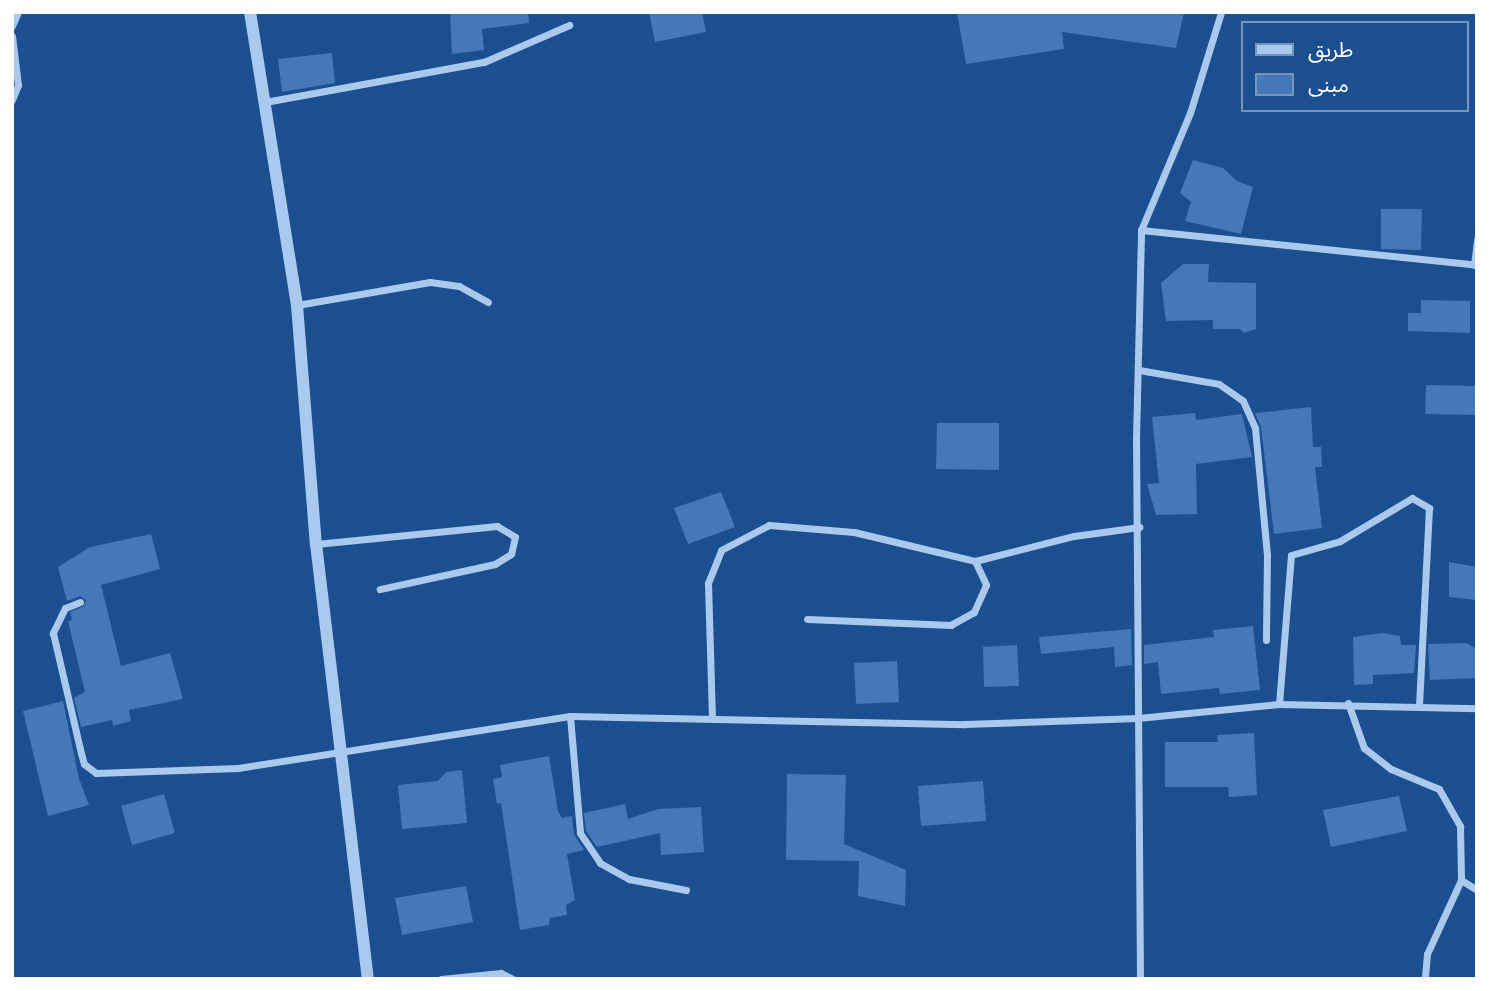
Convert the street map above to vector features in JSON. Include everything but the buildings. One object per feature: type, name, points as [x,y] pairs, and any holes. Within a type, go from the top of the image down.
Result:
[{"type":"street","points":[[12,26],[18,12]]},
{"type":"street","points":[[250,12],[296,305],[316,544],[368,979]]},
{"type":"street","points":[[1140,979],[1138,718],[1141,230],[1190,114],[1221,12]]},
{"type":"street","points":[[265,102],[484,62],[569,25]]},
{"type":"street","points":[[12,36],[18,85],[12,100]]},
{"type":"street","points":[[1141,230],[1476,265],[1477,239]]},
{"type":"street","points":[[296,305],[430,282],[459,286],[488,302]]},
{"type":"street","points":[[1139,370],[1219,384],[1243,401],[1255,428],[1264,530],[1266,640]]},
{"type":"street","points":[[1279,704],[1291,555],[1340,541],[1412,498],[1429,508],[1419,705]]},
{"type":"street","points":[[712,718],[708,583],[721,550],[769,525],[853,532],[975,561],[1074,536],[1139,527]]},
{"type":"street","points":[[316,544],[497,526],[515,537],[511,554],[495,564],[380,589]]},
{"type":"street","points":[[807,618],[951,625],[974,612],[986,585],[975,561]]},
{"type":"street","points":[[80,602],[65,608],[53,633],[80,753],[84,764],[96,773],[238,768],[340,755],[570,716],[965,724],[1138,718],[1279,704],[1348,703],[1477,708]]},
{"type":"street","points":[[1348,703],[1364,748],[1391,769],[1439,789],[1460,826],[1461,880],[1427,954],[1425,979]]},
{"type":"street","points":[[570,716],[580,833],[600,863],[629,879],[686,890]]},
{"type":"street","points":[[1461,880],[1477,890]]},
{"type":"street","points":[[441,979],[501,974],[513,979]]}]
